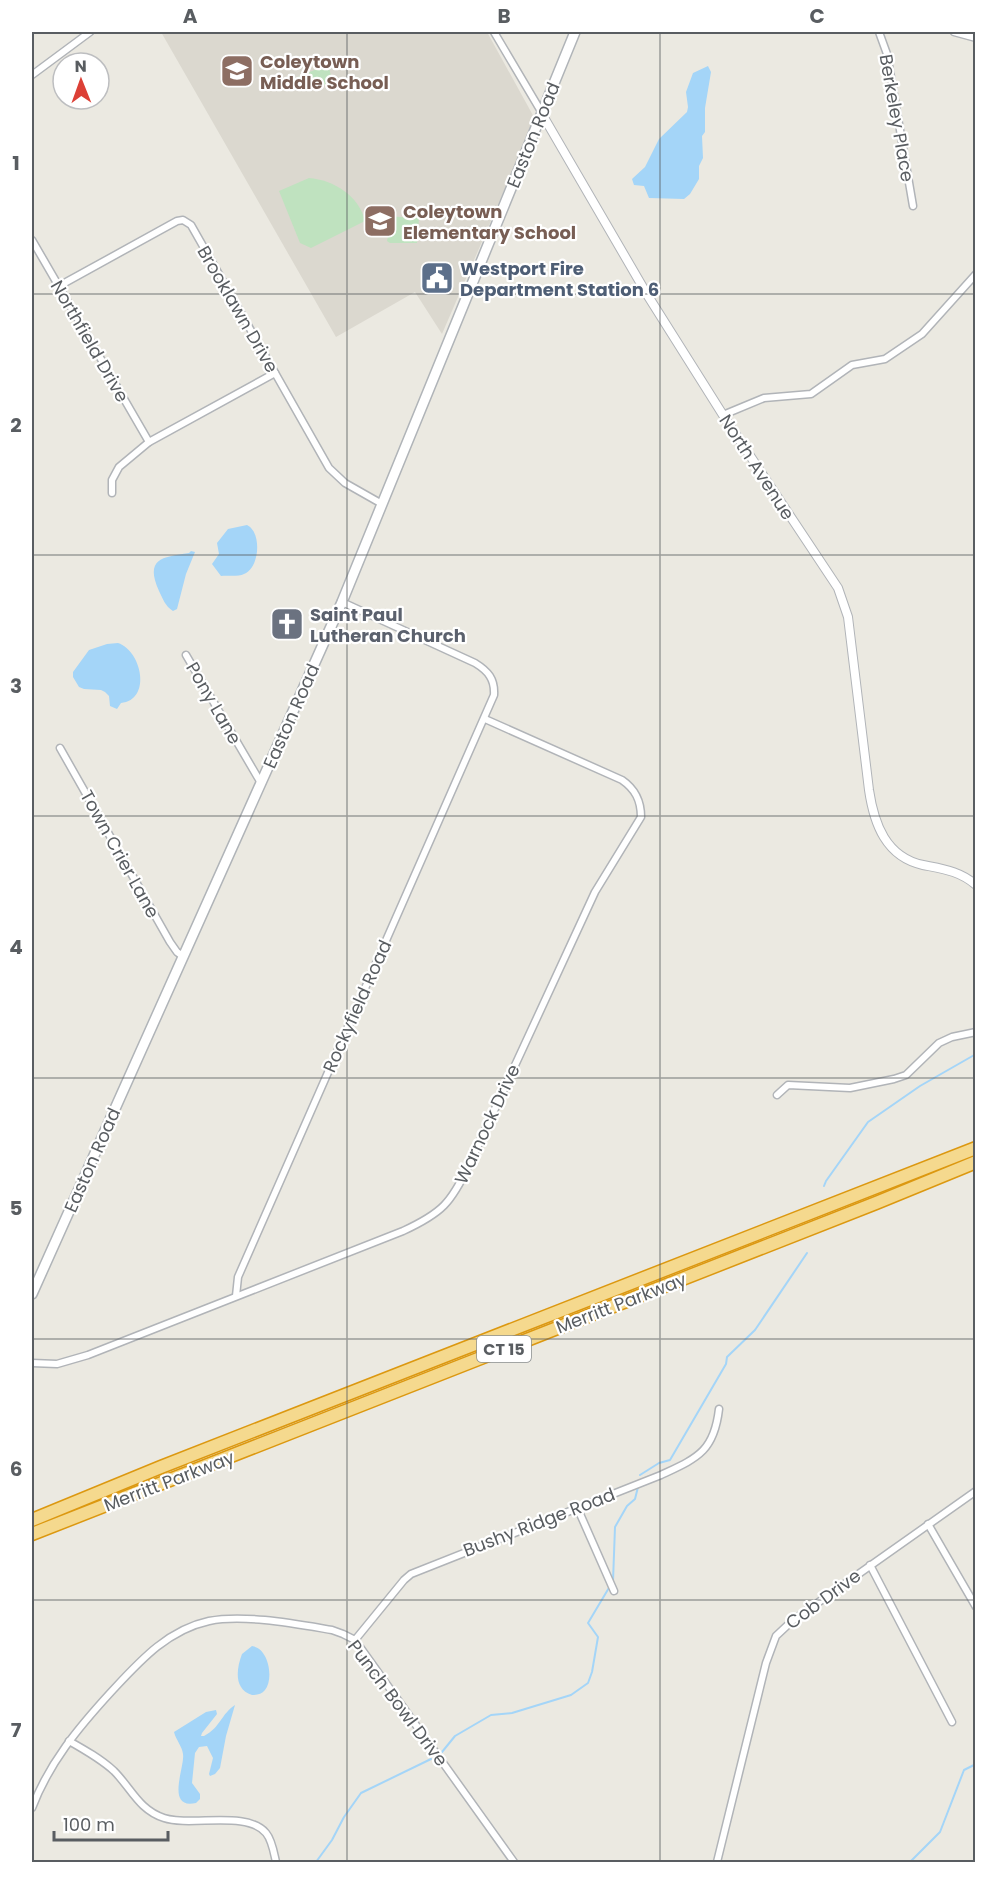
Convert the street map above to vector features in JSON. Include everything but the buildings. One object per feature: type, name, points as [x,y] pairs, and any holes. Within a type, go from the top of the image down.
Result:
[{"type":"highway","name":"Merritt Parkway","points":[[32,1520],[256,1429],[975,1148]]},
{"type":"highway","name":"Merritt Parkway","points":[[32,1534],[975,1162]]},
{"type":"main road","name":"Easton Road","points":[[32,1294],[342,602],[575,32]]},
{"type":"street","points":[[32,75],[90,32]]},
{"type":"street","name":"North Avenue","points":[[494,32],[648,296],[723,415],[831,576],[845,604],[869,790],[879,831],[892,849],[906,859],[955,872],[975,885]]},
{"type":"street","name":"Berkeley Place","points":[[879,32],[887,54],[913,206]]},
{"type":"street","points":[[954,32],[975,39]]},
{"type":"street","name":"Brooklawn Drive","points":[[59,285],[177,221],[183,220],[191,225],[315,444],[337,476],[382,504]]},
{"type":"street","name":"Northfield Drive","points":[[32,240],[148,442]]},
{"type":"street","points":[[723,415],[764,398],[811,394],[852,365],[885,359],[922,334],[975,274]]},
{"type":"street","points":[[112,493],[112,480],[115,473],[148,442],[275,373]]},
{"type":"street","name":"Rockyfield Road","points":[[237,1296],[236,1282],[249,1250],[485,719],[494,688],[492,679],[485,669],[468,659],[342,602]]},
{"type":"street","name":"Pony Lane","points":[[186,655],[261,783]]},
{"type":"street","name":"Warnock Drive","points":[[32,1363],[51,1365],[74,1359],[403,1231],[431,1217],[449,1202],[457,1190],[595,892],[641,817],[637,794],[622,780],[485,719]]},
{"type":"street","name":"Town Crier Lane","points":[[62,751],[170,942],[184,957]]},
{"type":"street","points":[[777,1095],[788,1085],[850,1088],[894,1079],[906,1075],[939,1043],[952,1037],[975,1032]]},
{"type":"street","name":"Bushy Ridge Road","points":[[355,1640],[411,1574],[661,1475],[699,1455],[711,1439],[718,1421],[719,1408]]},
{"type":"street","name":"Cob Drive","points":[[717,1863],[766,1663],[774,1640],[785,1626],[975,1491]]},
{"type":"street","points":[[577,1507],[613,1590]]},
{"type":"street","points":[[928,1524],[975,1607]]},
{"type":"street","points":[[870,1565],[952,1722]]},
{"type":"street","name":"Punch Bowl Drive","points":[[32,1808],[47,1774],[69,1741],[94,1710],[147,1654],[162,1642],[186,1629],[207,1622],[240,1619],[325,1629],[355,1640],[514,1863]]},
{"type":"street","points":[[69,1741],[104,1762],[116,1773],[137,1800],[156,1815],[177,1821],[243,1822],[259,1827],[268,1837],[276,1863]]},
{"type":"shaded area","name":"Coleytown Elementary School","points":[[161,32],[487,32],[535,119],[442,334],[415,292],[336,337]]},
{"type":"green space","points":[[329,58],[332,81],[323,86],[314,82],[299,87],[293,79],[317,69],[323,60]]},
{"type":"green space","points":[[309,178],[327,182],[344,191],[357,204],[365,221],[311,248],[300,243],[279,191]]},
{"type":"green space","points":[[383,216],[419,218],[417,243],[390,243],[387,241],[388,236],[378,236]]},
{"type":"water","points":[[708,66],[711,72],[705,108],[705,132],[702,136],[703,158],[699,166],[699,179],[684,199],[649,198],[644,186],[634,185],[632,179],[645,167],[659,139],[687,112],[686,92],[693,73]]},
{"type":"water","points":[[247,525],[252,529],[257,542],[253,565],[242,575],[221,576],[212,564],[219,554],[217,543],[228,529]]},
{"type":"water","points":[[195,552],[186,574],[177,609],[173,611],[166,605],[159,591],[155,580],[155,566],[164,558]]},
{"type":"water","points":[[118,643],[133,655],[138,665],[140,685],[131,700],[121,703],[117,709],[110,706],[109,696],[105,692],[79,687],[73,677],[73,672],[89,650]]},
{"type":"water","points":[[252,1646],[258,1648],[266,1658],[269,1679],[265,1690],[252,1695],[239,1684],[238,1666],[242,1654]]},
{"type":"water","points":[[235,1705],[220,1768],[210,1776],[213,1758],[207,1746],[199,1747],[195,1753],[192,1783],[200,1794],[200,1799],[196,1803],[181,1800],[179,1786],[183,1754],[174,1732],[206,1712],[216,1710],[217,1714],[202,1733],[201,1736],[204,1736],[214,1729]]},
{"type":"waterway","points":[[824,1186],[868,1122],[920,1086],[976,1054]]},
{"type":"waterway","points":[[640,1475],[659,1463],[670,1460],[726,1364],[727,1357],[755,1330],[807,1253]]},
{"type":"waterway","points":[[442,1752],[455,1736],[491,1715],[512,1713],[571,1695],[588,1683],[598,1637],[588,1623],[613,1581],[615,1527],[627,1506],[635,1499],[638,1487]]},
{"type":"waterway","points":[[316,1862],[361,1793],[431,1759]]},
{"type":"waterway","points":[[910,1862],[940,1832],[964,1770],[976,1764]]},
{"type":"place","name":"Coleytown Middle School","points":[[237,71]]},
{"type":"place","name":"Coleytown Elementary School","points":[[380,221]]},
{"type":"place","name":"Westport Fire Department Station 6","points":[[437,278]]},
{"type":"place","name":"Saint Paul Lutheran Church","points":[[287,624]]}]
